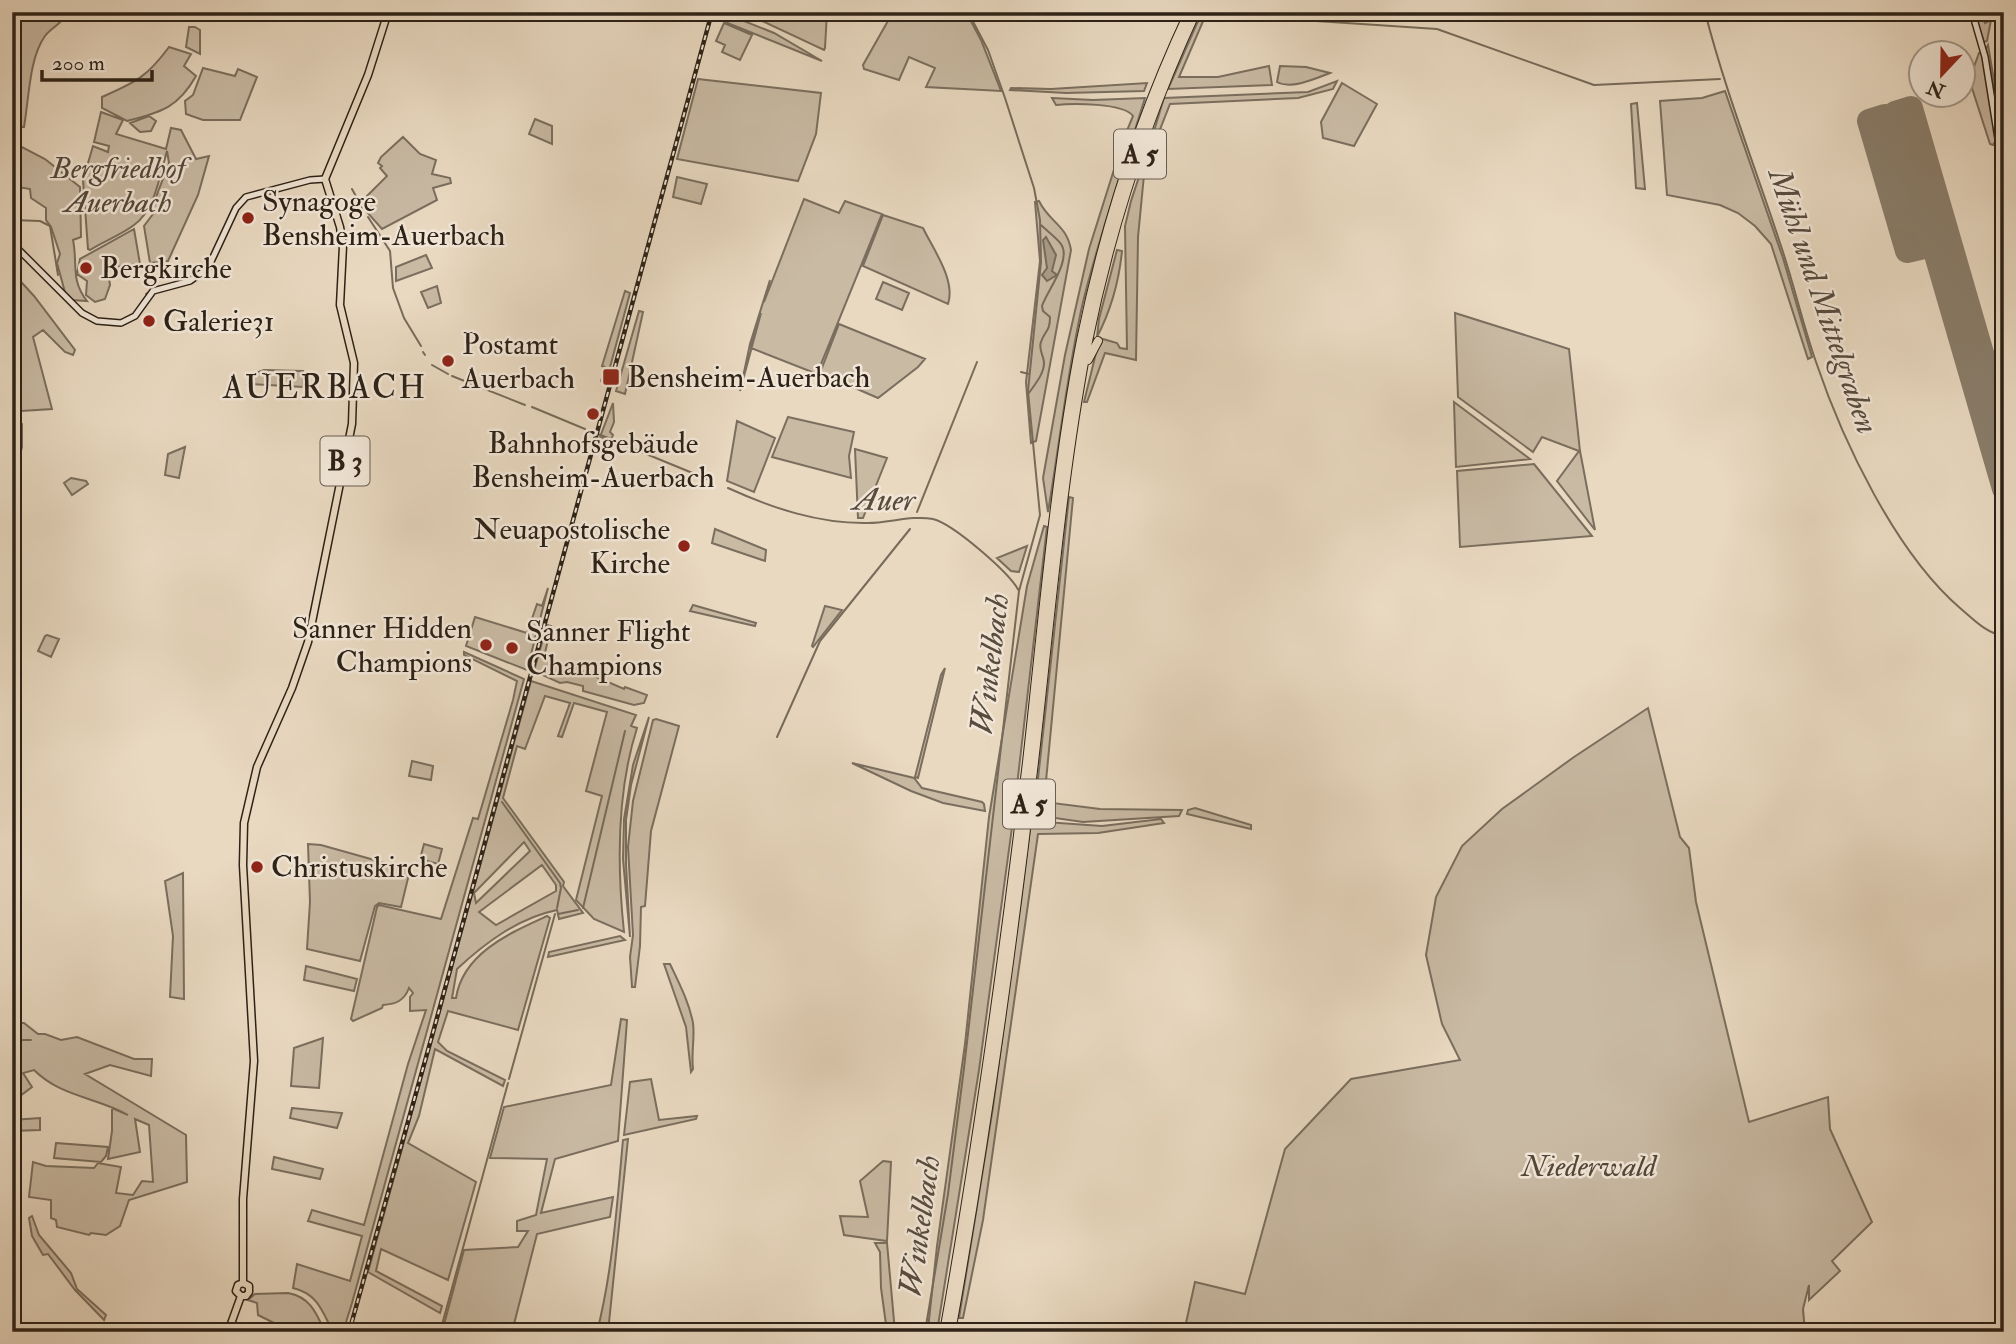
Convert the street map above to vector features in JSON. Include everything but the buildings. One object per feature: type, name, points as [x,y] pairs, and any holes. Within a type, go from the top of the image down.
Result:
[{"type":"highway","points":[[1175,41],[1183,12]]},
{"type":"highway","name":"A 5","points":[[944,1332],[999,980],[1027,763],[1053,526],[1077,363],[1119,190],[1175,41],[1189,12]]},
{"type":"highway","name":"A 5","points":[[951,1332],[1007,980],[1062,515],[1083,369],[1096,306],[1123,205],[1162,93],[1196,12]]},
{"type":"highway","points":[[1122,233],[1123,205]]},
{"type":"highway","points":[[1083,369],[1098,341]]},
{"type":"main road","points":[[12,243],[82,313],[97,321],[121,323],[135,316],[153,291],[190,281],[208,268],[236,208],[246,197],[310,180],[325,179],[368,75],[388,12]]},
{"type":"main road","points":[[1972,12],[1985,57],[2004,176]]},
{"type":"main road","name":"B 3","points":[[228,1332],[241,1296],[236,1291],[243,1283],[243,1199],[252,1102],[254,1043],[243,865],[245,814],[257,767],[292,688],[310,634],[355,396],[353,354],[340,310],[344,261],[342,237],[325,179]]},
{"type":"green space","points":[[12,12],[62,12],[65,16],[47,33],[40,45],[33,67],[24,127],[18,127],[14,143],[45,159],[80,187],[81,237],[73,240],[76,278],[87,301],[72,300],[66,296],[57,263],[60,254],[46,220],[46,208],[31,198],[30,189],[12,186]]},
{"type":"green space","points":[[743,12],[827,12],[825,48],[824,50]]},
{"type":"green space","points":[[893,12],[966,12],[981,40],[1001,91],[926,87],[935,68],[909,57],[899,80],[864,69],[863,65]]},
{"type":"green space","points":[[1202,12],[1207,12],[1179,77],[1218,77],[1269,66],[1272,85],[1168,89]]},
{"type":"green space","points":[[1974,12],[1981,12],[1985,23],[1991,20],[1987,41],[1984,42]]},
{"type":"green space","points":[[729,15],[774,33],[822,61],[725,22]]},
{"type":"green space","points":[[724,23],[752,35],[740,60],[722,52],[725,45],[716,41]]},
{"type":"green space","points":[[189,27],[200,30],[200,54],[186,47]]},
{"type":"green space","points":[[1988,45],[2002,128],[2004,164],[1986,49]]},
{"type":"green space","points":[[169,47],[191,54],[184,66],[196,76],[175,102],[150,115],[127,121],[102,108],[102,97],[140,78]]},
{"type":"green space","points":[[1982,53],[1996,140],[1993,145],[1990,144],[1978,107],[1978,56]]},
{"type":"green space","points":[[1280,66],[1306,67],[1330,73],[1289,85],[1277,82]]},
{"type":"green space","points":[[203,68],[235,76],[238,69],[257,77],[240,120],[203,120],[186,114],[185,101],[193,95]]},
{"type":"green space","points":[[698,79],[821,93],[816,134],[798,181],[677,159]]},
{"type":"green space","points":[[1337,81],[1333,89],[1298,98],[1170,104],[1150,155],[1147,154],[1164,98],[1308,92]]},
{"type":"green space","points":[[1147,83],[1144,91],[1066,93],[1010,90],[1011,88],[1051,89]]},
{"type":"green space","points":[[1342,83],[1377,104],[1354,146],[1323,138],[1321,122]]},
{"type":"green space","points":[[1725,91],[1783,258],[1812,357],[1808,359],[1771,244],[1755,226],[1738,213],[1720,205],[1667,195],[1660,101],[1702,98]]},
{"type":"green space","points":[[1052,98],[1145,98],[1083,302],[1048,512],[1043,478],[1065,355],[1089,249],[1123,141],[1129,136],[1126,133],[1133,116],[1109,106],[1056,105]]},
{"type":"green space","points":[[1637,103],[1645,189],[1636,188],[1631,104]]},
{"type":"green space","name":"Bergfriedhof Auerbach","points":[[101,112],[123,120],[116,134],[166,149],[171,128],[181,130],[196,159],[209,156],[198,195],[168,261],[150,263],[144,226],[153,214],[153,205],[169,163],[167,151],[156,191],[141,218],[124,232],[88,249],[83,180],[93,146],[108,152],[109,146],[94,142]]},
{"type":"green space","points":[[149,116],[156,121],[151,131],[140,132],[130,123]]},
{"type":"green space","points":[[535,119],[552,126],[552,144],[529,134]]},
{"type":"green space","points":[[403,137],[420,154],[436,160],[432,174],[450,178],[451,183],[433,188],[437,200],[382,229],[366,211],[367,196],[387,176],[378,163],[381,157]]},
{"type":"green space","points":[[1144,175],[1138,237],[1136,360],[1105,353],[1087,402],[1084,402],[1097,349],[1103,339],[1127,349],[1125,226],[1139,177]]},
{"type":"green space","points":[[677,177],[707,184],[701,204],[673,197]]},
{"type":"green space","points":[[804,199],[839,213],[845,201],[882,214],[817,374],[752,348],[740,391],[750,344],[770,280],[764,302]]},
{"type":"green space","points":[[1039,201],[1066,235],[1071,250],[1036,441],[1031,443],[1026,382],[1040,261],[1035,202]]},
{"type":"green space","points":[[883,215],[923,228],[946,275],[950,295],[948,304],[863,266]]},
{"type":"green space","points":[[134,229],[140,264],[115,267],[108,271],[110,285],[105,299],[95,302],[86,295],[87,281],[77,274],[80,259]]},
{"type":"green space","points":[[1117,250],[1122,251],[1116,284],[1097,337],[1099,319]]},
{"type":"green space","points":[[426,255],[432,268],[396,281],[396,267]]},
{"type":"green space","points":[[12,272],[75,350],[73,355],[65,352],[43,330],[33,337],[52,409],[12,409]]},
{"type":"green space","points":[[883,282],[909,293],[902,310],[876,299]]},
{"type":"green space","points":[[437,286],[441,303],[428,308],[421,292]]},
{"type":"green space","points":[[625,291],[630,293],[606,382],[601,381],[605,367],[602,366]]},
{"type":"green space","points":[[639,311],[643,312],[625,394],[616,391]]},
{"type":"green space","points":[[1455,313],[1569,349],[1580,451],[1595,530],[1557,481],[1579,451],[1542,437],[1533,452],[1458,397]]},
{"type":"green space","points":[[839,324],[925,359],[878,398],[820,373]]},
{"type":"green space","points":[[303,371],[303,387],[248,384],[258,372]]},
{"type":"green space","points":[[1454,402],[1530,459],[1456,467]]},
{"type":"green space","points":[[613,403],[614,422],[610,432],[613,435],[611,440],[600,437]]},
{"type":"green space","points":[[788,417],[854,432],[849,456],[851,478],[772,457]]},
{"type":"green space","points":[[737,421],[775,438],[754,492],[727,481]]},
{"type":"green space","points":[[12,422],[22,424],[22,447],[15,475],[20,486],[12,487]]},
{"type":"green space","points":[[185,447],[179,478],[165,475],[168,454]]},
{"type":"green space","points":[[855,449],[887,458],[863,518],[858,518]]},
{"type":"green space","points":[[1534,464],[1592,536],[1460,547],[1457,471]]},
{"type":"green space","points":[[71,478],[86,481],[88,484],[72,495],[64,483]]},
{"type":"green space","points":[[1069,497],[1073,498],[1044,802],[1100,809],[1182,810],[1179,816],[1083,822],[1034,815]]},
{"type":"green space","points":[[1044,526],[1047,527],[1013,820],[979,1070],[937,1332],[930,1332],[928,1329],[937,1246],[965,1044],[989,817],[1027,586]]},
{"type":"green space","points":[[715,529],[766,550],[765,561],[712,543]]},
{"type":"green space","points":[[1027,546],[1019,572],[1011,571],[997,558]]},
{"type":"green space","points":[[548,588],[527,670],[466,646],[475,617],[527,633],[537,604],[542,606]]},
{"type":"green space","points":[[693,605],[756,623],[755,626],[690,611]]},
{"type":"green space","points":[[825,606],[842,610],[813,647],[812,646]]},
{"type":"green space","points":[[547,625],[551,626],[545,653],[559,667],[567,668],[569,665],[624,689],[625,687],[647,695],[644,703],[634,705],[583,691],[583,686],[560,683],[534,671]]},
{"type":"green space","points":[[47,635],[59,639],[51,657],[38,651]]},
{"type":"green space","points":[[464,652],[524,679],[352,1303],[343,1332],[333,1332],[314,1299],[293,1288],[297,1264],[350,1281],[362,1236],[308,1221],[312,1210],[364,1225],[408,1064],[426,1010],[410,1011],[410,997],[413,993],[409,988],[399,1001],[383,1005],[382,1008],[353,1021],[351,1019],[377,907],[379,905],[441,919],[473,818],[478,819],[517,681],[464,655]]},
{"type":"green space","points":[[945,668],[918,778],[915,777]]},
{"type":"green space","points":[[531,681],[636,715],[631,726],[637,728],[625,778],[620,830],[624,932],[594,919],[576,900],[602,796],[586,791],[607,712],[574,703],[562,737],[558,736],[570,703],[545,696],[525,749],[517,746],[503,798],[564,882],[563,886],[583,913],[559,919],[557,910],[529,919],[491,941],[457,969],[452,998],[456,998],[460,982],[468,969],[490,946],[547,916],[550,918],[518,1030],[448,1011],[438,1042],[447,1051],[505,1080],[503,1086],[435,1049],[419,1116],[408,1143],[476,1182],[448,1280],[381,1249],[376,1271],[442,1306],[440,1313],[368,1272]],"holes":[[[524,842],[530,851],[476,903],[474,893]],[[542,865],[556,885],[556,891],[496,925],[479,912]]]},
{"type":"green space","name":"Niederwald","points":[[1648,708],[1680,837],[1689,848],[1696,902],[1749,1122],[1828,1097],[1830,1129],[1872,1222],[1832,1261],[1840,1271],[1809,1300],[1809,1285],[1803,1309],[1805,1332],[1184,1332],[1195,1282],[1245,1294],[1285,1149],[1351,1079],[1460,1060],[1442,1024],[1426,955],[1436,897],[1462,846],[1502,809]]},
{"type":"green space","points":[[649,717],[631,785],[626,820],[630,937],[623,859],[624,819],[633,765]]},
{"type":"green space","points":[[653,720],[679,726],[651,831],[645,906],[641,907],[640,946],[635,987],[632,987],[630,957],[633,935],[628,847],[633,801]]},
{"type":"green space","points":[[412,761],[433,766],[431,780],[409,776]]},
{"type":"green space","points":[[852,763],[914,778],[922,788],[982,802],[985,811],[943,803]]},
{"type":"green space","points":[[1195,808],[1251,825],[1251,829],[1187,814],[1188,810]]},
{"type":"green space","points":[[1161,819],[1164,823],[1098,833],[1038,834],[983,1220],[963,1318],[959,1318],[993,1107],[1031,821],[1102,826]]},
{"type":"green space","points":[[308,844],[321,845],[410,870],[401,907],[379,903],[375,906],[360,961],[307,949],[310,902]]},
{"type":"green space","points":[[424,844],[442,849],[438,864],[420,859]]},
{"type":"green space","points":[[183,873],[184,999],[170,997],[173,936],[165,881]]},
{"type":"green space","points":[[620,936],[625,940],[548,957],[549,952]]},
{"type":"green space","points":[[664,964],[670,964],[693,1023],[691,1072],[686,1027]]},
{"type":"green space","points":[[306,966],[357,979],[354,991],[304,980]]},
{"type":"green space","points":[[621,1019],[627,1020],[618,1141],[555,1159],[541,1213],[613,1197],[610,1217],[537,1234],[512,1332],[442,1332],[464,1250],[518,1247],[528,1231],[517,1231],[517,1221],[536,1215],[547,1159],[490,1158],[504,1107],[611,1085]]},
{"type":"green space","points":[[12,1023],[24,1023],[38,1034],[61,1040],[77,1037],[134,1059],[152,1059],[151,1076],[110,1065],[85,1074],[186,1135],[187,1182],[129,1200],[120,1226],[106,1235],[89,1235],[57,1227],[56,1220],[51,1218],[51,1200],[29,1197],[33,1162],[46,1166],[94,1168],[98,1163],[121,1167],[116,1193],[133,1195],[142,1181],[153,1182],[149,1125],[135,1119],[140,1152],[108,1159],[112,1108],[128,1115],[116,1109],[56,1086],[34,1070],[23,1073],[32,1087],[12,1102]]},
{"type":"green space","points":[[323,1038],[319,1088],[291,1086],[294,1048]]},
{"type":"green space","points":[[651,1079],[659,1120],[697,1116],[696,1119],[624,1135],[630,1082]]},
{"type":"green space","points":[[292,1108],[342,1113],[337,1128],[290,1118]]},
{"type":"green space","points":[[40,1118],[40,1130],[12,1131],[12,1120]]},
{"type":"green space","points":[[628,1139],[608,1332],[597,1332],[611,1260],[623,1140]]},
{"type":"green space","points":[[56,1143],[108,1147],[101,1162],[54,1158]]},
{"type":"green space","points":[[274,1157],[323,1169],[320,1179],[272,1169]]},
{"type":"green space","points":[[883,1161],[891,1162],[887,1241],[844,1235],[840,1216],[868,1217],[860,1181]]},
{"type":"green space","points":[[32,1216],[39,1235],[71,1273],[77,1289],[106,1315],[104,1320],[75,1290],[48,1254],[43,1255],[32,1236],[29,1218]]},
{"type":"green space","points":[[875,1243],[887,1243],[895,1332],[887,1332],[881,1288],[880,1252]]},
{"type":"green space","points":[[288,1293],[307,1302],[325,1332],[292,1332],[258,1315],[257,1303],[248,1300],[255,1294]]},
{"type":"shaded area","points":[[1046,237],[1056,255],[1052,271],[1057,275],[1047,281],[1042,275],[1047,268],[1043,240]]},
{"type":"waterway","name":"Winkelbach","points":[[925,1332],[948,1194],[964,1068],[1019,591],[1040,515],[1028,391],[1041,262],[1040,220],[1034,188],[1005,98],[988,50],[968,12]]},
{"type":"waterway","name":"Mühl und Mittelgraben","points":[[1705,12],[1816,362],[1857,460],[1893,527],[1914,558],[1960,608],[1980,625],[2004,636]]},
{"type":"waterway","points":[[1207,13],[1294,19]]},
{"type":"waterway","points":[[1301,20],[1437,29],[1594,85],[1720,79]]},
{"type":"waterway","name":"Auer","points":[[352,189],[363,209]]},
{"type":"waterway","name":"Auer","points":[[231,212],[241,199]]},
{"type":"waterway","name":"Auer","points":[[368,217],[390,251],[393,288],[404,318],[421,346]]},
{"type":"waterway","points":[[12,220],[40,221],[50,226],[58,275]]},
{"type":"waterway","points":[[1029,393],[1044,367],[1040,345],[1050,317],[1043,311],[1042,306],[1058,275],[1064,251],[1054,236],[1041,225]]},
{"type":"waterway","name":"Auer","points":[[146,294],[156,287],[171,284]]},
{"type":"waterway","points":[[917,512],[977,362]]},
{"type":"waterway","name":"Auer","points":[[432,365],[448,374]]},
{"type":"waterway","points":[[1021,372],[1029,374]]},
{"type":"waterway","name":"Auer","points":[[452,376],[525,405]]},
{"type":"waterway","name":"Auer","points":[[532,407],[585,429]]},
{"type":"waterway","name":"Auer","points":[[590,431],[611,439]]},
{"type":"waterway","name":"Auer","points":[[617,442],[712,481]]},
{"type":"waterway","name":"Auer","points":[[728,488],[779,508],[832,521],[868,523],[933,519],[980,550],[1004,572],[1019,591]]},
{"type":"waterway","points":[[777,737],[820,641],[910,529]]},
{"type":"waterway","points":[[583,908],[625,731]]},
{"type":"waterway","points":[[502,802],[560,883],[557,908]]},
{"type":"waterway","points":[[558,914],[578,910]]},
{"type":"waterway","points":[[509,1079],[555,914]]},
{"type":"waterway","points":[[12,1040],[31,1040]]},
{"type":"waterway","points":[[440,1332],[508,1083]]},
{"type":"runway","points":[[2004,429],[1911,108],[1895,113],[2004,489]]},
{"type":"runway","points":[[1885,116],[1924,247],[1907,251],[1869,121],[1885,116]]},
{"type":"railway","points":[[349,1332],[712,12]]},
{"type":"place","name":"Synagoge Bensheim-Auerbach","points":[[248,218]]},
{"type":"place","name":"Bergkirche","points":[[86,268]]},
{"type":"place","name":"Galerie31","points":[[149,321]]},
{"type":"place","name":"Postamt Auerbach","points":[[448,361]]},
{"type":"place","name":"Bensheim-Auerbach","points":[[611,377]]},
{"type":"place","name":"Bahnhofsgebäude Bensheim-Auerbach","points":[[593,414]]},
{"type":"place","name":"Neuapostolische Kirche","points":[[684,546]]},
{"type":"place","name":"Sanner Hidden Champions","points":[[486,645]]},
{"type":"place","name":"Sanner Flight Champions","points":[[512,648]]},
{"type":"place","name":"Christuskirche","points":[[257,867]]},
{"type":"district","name":"AUERBACH","points":[[325,387]]}]
